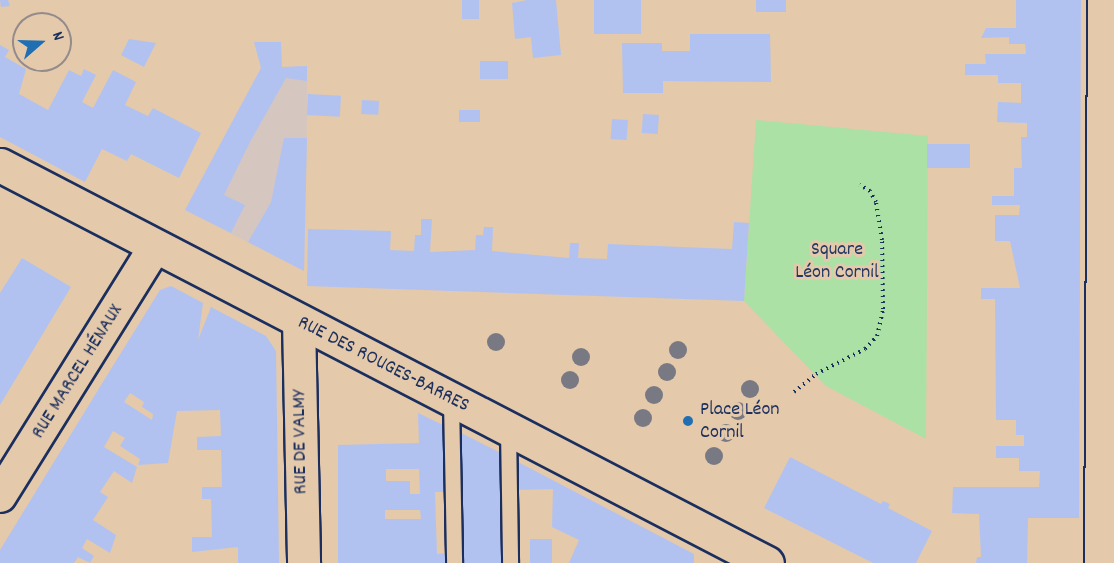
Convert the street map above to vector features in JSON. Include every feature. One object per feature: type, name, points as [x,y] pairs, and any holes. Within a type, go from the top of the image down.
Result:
[{"type":"street","points":[[1101,563],[1104,0]]},
{"type":"street","name":"RUE DES ROUGES-BARRES","points":[[0,165],[767,563]]},
{"type":"street","name":"RUE MARCEL HÉNAUX","points":[[0,496],[155,247]]},
{"type":"street","name":"RUE DE VALMY","points":[[299,321],[304,563]]},
{"type":"lane","points":[[451,400],[454,563]]},
{"type":"lane","points":[[508,429],[510,563]]},
{"type":"path","points":[[794,392],[816,374],[865,349],[877,336],[883,309],[882,240],[876,202],[870,191],[860,185]]},
{"type":"shaded area","points":[[307,66],[304,271],[185,210],[261,68]]},
{"type":"green space","name":"Square Léon Cornil","points":[[756,120],[928,136],[926,439],[826,386],[744,301]]},
{"type":"building","points":[[0,0],[8,0],[10,6],[1,7]]},
{"type":"building","points":[[462,0],[479,0],[479,19],[462,19]]},
{"type":"building","points":[[527,0],[556,0],[561,55],[533,58],[531,37],[515,39],[512,3]]},
{"type":"building","points":[[594,0],[641,0],[641,34],[594,34]]},
{"type":"building","points":[[756,0],[786,0],[786,12],[756,12]]},
{"type":"building","points":[[1016,0],[1081,0],[1079,518],[1028,518],[1027,563],[976,563],[977,557],[981,557],[979,514],[952,513],[953,487],[1039,487],[1040,471],[1019,471],[1019,458],[996,458],[996,446],[1024,446],[1024,435],[1016,435],[1016,420],[996,420],[995,299],[981,299],[981,288],[1020,288],[1010,241],[995,241],[995,215],[1019,215],[1020,205],[992,205],[992,196],[1014,196],[1014,168],[1022,168],[1021,137],[1027,137],[1027,123],[997,122],[998,102],[1021,103],[1021,83],[998,83],[998,75],[965,75],[965,64],[986,64],[985,54],[1026,54],[1025,44],[1009,44],[1009,37],[981,38],[986,28],[1016,28]]},
{"type":"building","points":[[690,34],[770,34],[771,82],[663,81],[663,93],[623,93],[622,43],[662,43],[662,51],[690,51]]},
{"type":"building","points":[[129,39],[156,43],[144,67],[121,55]]},
{"type":"building","points":[[254,42],[281,42],[282,67],[307,66],[307,81],[286,78],[249,144],[224,195],[245,205],[231,233],[185,210],[261,68]]},
{"type":"building","points":[[0,45],[9,50],[5,57],[12,61],[12,72],[25,72],[19,94],[48,110],[68,72],[81,76],[84,69],[96,75],[82,102],[93,108],[113,70],[136,82],[125,105],[148,116],[153,108],[201,133],[179,178],[131,154],[127,161],[102,149],[85,182],[0,137]]},
{"type":"building","points":[[480,61],[508,61],[508,79],[480,79]]},
{"type":"building","points":[[308,94],[341,96],[340,117],[307,115]]},
{"type":"building","points":[[362,100],[379,101],[378,115],[361,114]]},
{"type":"building","points":[[459,110],[480,110],[480,122],[459,122]]},
{"type":"building","points":[[643,114],[659,115],[658,134],[642,133]]},
{"type":"building","points":[[612,119],[628,120],[627,140],[611,139]]},
{"type":"building","points":[[284,138],[307,138],[304,271],[248,242],[271,202]]},
{"type":"building","points":[[927,144],[970,144],[970,168],[927,168]]},
{"type":"building","points":[[421,219],[432,219],[430,252],[475,250],[476,235],[483,235],[484,227],[493,227],[492,251],[569,258],[570,243],[579,243],[578,258],[607,259],[608,244],[732,249],[734,222],[749,223],[744,301],[307,286],[308,229],[391,231],[390,250],[414,251],[415,235],[421,235]]},
{"type":"building","points":[[22,258],[71,287],[0,405],[0,293]]},
{"type":"building","points":[[171,286],[203,303],[198,340],[211,307],[266,336],[276,351],[279,563],[238,563],[238,547],[192,552],[192,537],[212,537],[211,499],[202,499],[202,487],[222,487],[221,450],[197,450],[197,437],[221,436],[220,410],[177,411],[168,463],[138,465],[140,459],[120,446],[125,438],[113,431],[104,447],[137,467],[132,483],[114,471],[100,492],[108,497],[93,520],[116,535],[110,553],[87,539],[82,548],[94,556],[90,563],[78,557],[74,563],[0,563],[0,550],[160,290]],"holes":[[[130,393],[144,402],[142,407],[153,414],[152,420],[124,402]]]},
{"type":"building","points":[[418,413],[447,427],[448,492],[435,492],[437,554],[451,553],[451,563],[338,563],[338,445],[419,443]],"holes":[[[386,469],[419,469],[420,494],[410,494],[410,481],[386,481]],[[385,510],[420,510],[421,519],[385,519]]]},
{"type":"building","points":[[457,431],[505,455],[507,563],[459,563]]},
{"type":"building","points":[[790,457],[881,504],[883,501],[890,504],[888,508],[932,531],[916,563],[873,563],[764,508]]},
{"type":"building","points":[[518,462],[694,554],[694,563],[569,563],[579,540],[552,527],[553,489],[518,490]]},
{"type":"building","points":[[530,539],[552,539],[552,563],[530,563]]},
{"type":"place","name":"Place Léon Cornil","points":[[688,421]]}]
